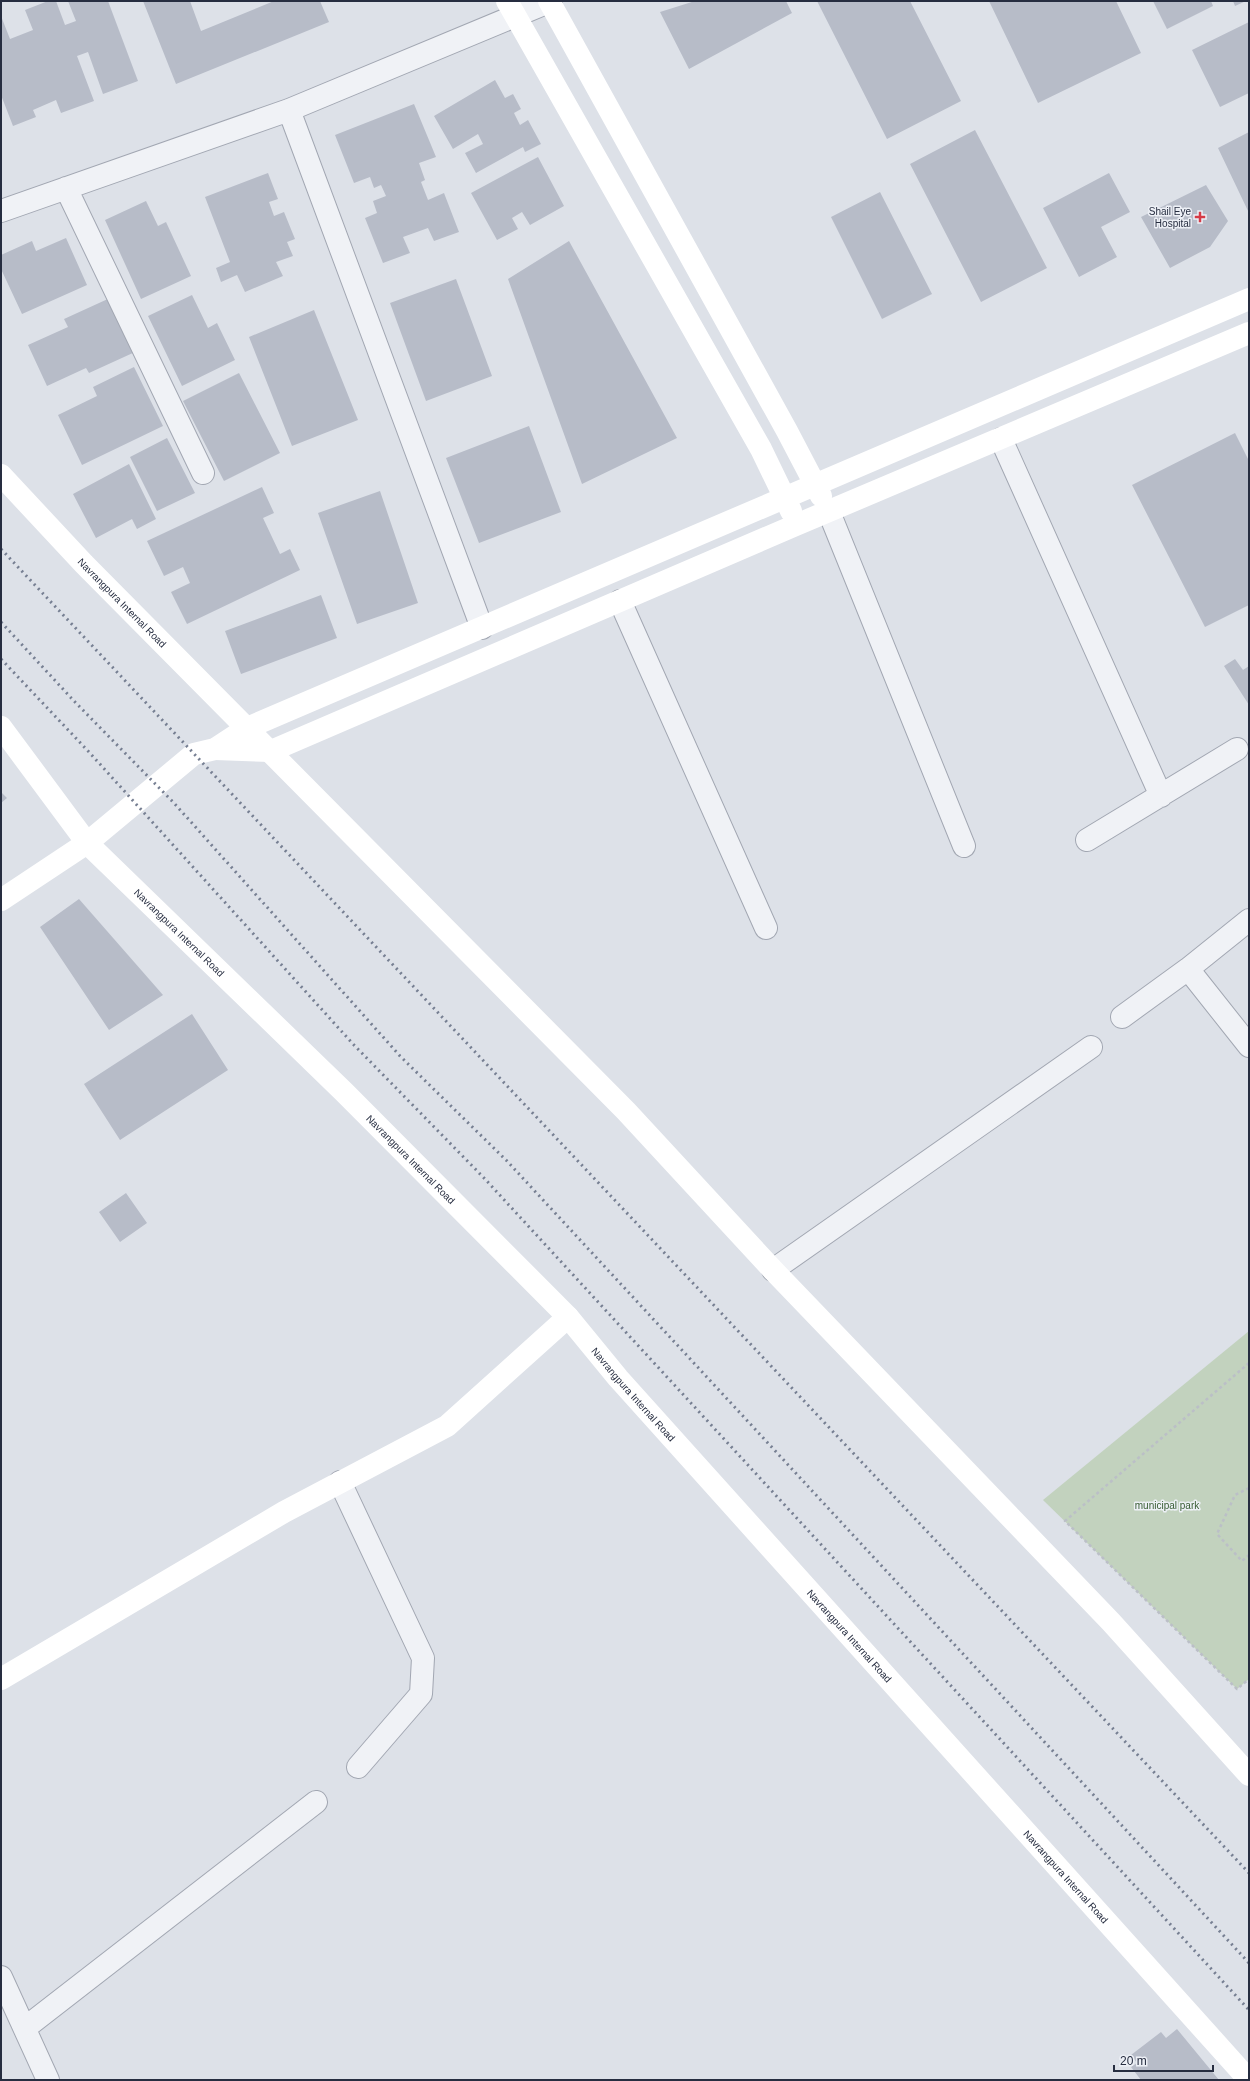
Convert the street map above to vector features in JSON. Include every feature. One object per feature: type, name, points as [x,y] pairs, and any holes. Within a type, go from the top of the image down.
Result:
[{"type":"street","points":[[1,211],[289,110],[511,9],[550,1],[815,483],[829,512],[964,846]]},
{"type":"street","points":[[511,9],[761,449],[786,498],[796,525]]},
{"type":"street","points":[[289,110],[482,628]]},
{"type":"street","points":[[66,188],[203,473]]},
{"type":"street","points":[[215,749],[247,728],[786,498],[815,483],[1246,306]]},
{"type":"street","points":[[1,900],[87,844],[194,754],[215,749],[271,751],[796,525],[1249,333]]},
{"type":"street","points":[[1001,439],[1161,796]]},
{"type":"street","name":"Navrangpura Internal Road","points":[[1,475],[84,564],[271,751],[626,1111],[773,1270],[1111,1622],[1249,1775]]},
{"type":"street","points":[[620,601],[766,928]]},
{"type":"street","name":"Navrangpura Internal Road","points":[[1,727],[87,844],[344,1092],[568,1316],[618,1378],[1249,2080]]},
{"type":"street","points":[[1087,840],[1237,749]]},
{"type":"street","points":[[1122,1017],[1188,969],[1249,920]]},
{"type":"street","points":[[1188,969],[1249,1046]]},
{"type":"street","points":[[773,1270],[1091,1047]]},
{"type":"street","points":[[1,1679],[284,1512],[447,1426],[568,1316]]},
{"type":"street","points":[[340,1482],[423,1658],[421,1694],[358,1767]]},
{"type":"street","points":[[25,2028],[316,1802]]},
{"type":"street","points":[[1,1977],[48,2080]]},
{"type":"path","points":[[1249,1363],[1065,1521],[1237,1689],[1249,1679]]},
{"type":"path","points":[[1249,1488],[1235,1495],[1217,1534],[1242,1561],[1249,1555]]},
{"type":"green space","name":"municipal park","points":[[1249,1331],[1249,1679],[1237,1689],[1043,1500]]},
{"type":"building","points":[[48,1],[56,1],[65,25],[76,21],[68,1],[108,1],[138,81],[103,94],[88,52],[77,56],[94,101],[61,113],[56,100],[33,110],[36,117],[13,126],[1,95],[1,16],[10,39],[33,30],[25,10]]},
{"type":"building","points":[[143,1],[190,1],[201,31],[274,1],[320,1],[329,22],[176,84]]},
{"type":"building","points":[[695,1],[786,1],[792,13],[689,69],[660,12]]},
{"type":"building","points":[[817,1],[910,1],[961,101],[887,139]]},
{"type":"building","points":[[989,1],[1116,1],[1141,53],[1038,103]]},
{"type":"building","points":[[1153,1],[1211,1],[1213,6],[1167,29]]},
{"type":"building","points":[[1233,1],[1246,1],[1235,6]]},
{"type":"building","points":[[1249,22],[1249,93],[1220,107],[1192,50]]},
{"type":"building","points":[[495,80],[505,98],[513,94],[521,109],[514,113],[520,125],[528,120],[541,144],[525,152],[523,147],[476,173],[465,153],[483,144],[478,134],[453,149],[434,116]]},
{"type":"building","points":[[414,104],[436,157],[419,163],[425,180],[421,182],[428,200],[444,193],[459,232],[434,241],[428,228],[403,237],[410,253],[383,263],[365,218],[377,213],[373,201],[386,196],[381,185],[374,188],[370,177],[354,183],[335,135]]},
{"type":"building","points":[[975,130],[1047,268],[981,302],[910,164]]},
{"type":"building","points":[[1249,132],[1249,213],[1218,148]]},
{"type":"building","points":[[538,157],[564,206],[530,225],[522,212],[512,218],[518,229],[497,240],[471,193]]},
{"type":"building","points":[[268,173],[278,199],[269,202],[274,216],[284,212],[295,239],[287,242],[293,256],[276,262],[283,276],[245,292],[237,275],[221,282],[216,268],[230,262],[205,197]]},
{"type":"building","points":[[1109,173],[1130,212],[1101,227],[1117,257],[1079,277],[1043,208]]},
{"type":"building","points":[[1206,185],[1228,221],[1210,247],[1170,268],[1141,217]]},
{"type":"building","points":[[880,192],[932,294],[882,319],[831,217]]},
{"type":"building","points":[[146,201],[158,226],[166,222],[191,276],[141,299],[105,220]]},
{"type":"building","points":[[66,238],[87,285],[22,314],[1,269],[1,255],[32,241],[36,251]]},
{"type":"building","points":[[569,241],[677,438],[582,484],[508,279]]},
{"type":"building","points":[[456,279],[492,376],[426,401],[390,303]]},
{"type":"building","points":[[192,295],[208,328],[217,323],[235,360],[182,386],[148,316]]},
{"type":"building","points":[[110,298],[135,352],[89,373],[86,368],[47,386],[28,345],[68,327],[64,319]]},
{"type":"building","points":[[314,310],[358,420],[292,446],[249,337]]},
{"type":"building","points":[[134,367],[163,426],[82,465],[58,415],[97,396],[93,387]]},
{"type":"building","points":[[239,373],[280,453],[224,481],[183,401]]},
{"type":"building","points":[[529,426],[561,512],[479,543],[446,458]]},
{"type":"building","points":[[1235,433],[1249,461],[1249,605],[1205,627],[1132,485]]},
{"type":"building","points":[[167,438],[195,493],[157,511],[130,457]]},
{"type":"building","points":[[129,464],[156,519],[137,529],[132,519],[96,538],[73,494]]},
{"type":"building","points":[[262,487],[274,513],[263,518],[280,554],[290,549],[300,570],[187,624],[171,592],[190,583],[183,567],[164,576],[147,541]]},
{"type":"building","points":[[380,491],[418,603],[357,624],[318,513]]},
{"type":"building","points":[[321,595],[337,638],[241,674],[225,631]]},
{"type":"building","points":[[1235,659],[1243,670],[1249,666],[1249,705],[1224,666]]},
{"type":"building","points":[[1,792],[7,798],[1,803]]},
{"type":"building","points":[[79,899],[163,995],[109,1030],[40,927]]},
{"type":"building","points":[[192,1014],[228,1070],[120,1140],[84,1084]]},
{"type":"building","points":[[126,1193],[147,1223],[120,1242],[99,1212]]},
{"type":"building","points":[[1177,2029],[1219,2080],[1141,2080],[1131,2067],[1137,2063],[1131,2055],[1161,2032],[1166,2038]]},
{"type":"railway","points":[[1,549],[1249,1873]]},
{"type":"railway","points":[[1,622],[74,701],[174,803],[400,1056],[507,1161],[1249,1963]]},
{"type":"railway","points":[[1,659],[89,752],[353,1044],[485,1179],[1249,2010]]},
{"type":"place","name":"Shail Eye Hospital","points":[[1200,217]]}]
